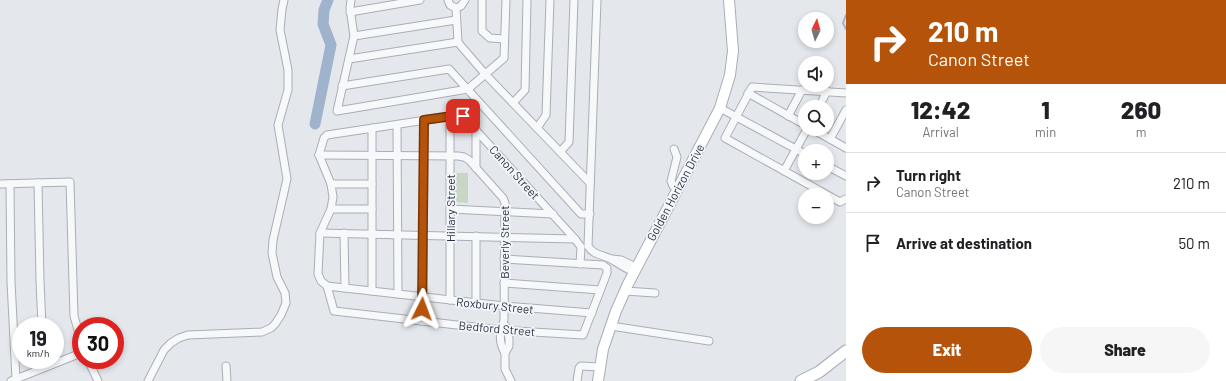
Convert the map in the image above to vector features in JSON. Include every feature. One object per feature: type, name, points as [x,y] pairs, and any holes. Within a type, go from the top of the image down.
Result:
[{"type":"main road","points":[[801,381],[818,372],[846,351]]},
{"type":"street","points":[[148,381],[164,350],[176,339],[188,336],[266,331],[275,324],[286,307],[286,297],[277,277],[272,253],[273,240],[287,179],[278,125],[288,90],[288,70],[280,30],[284,0]]},
{"type":"street","points":[[351,0],[350,12],[354,36],[336,111],[468,89],[504,58],[506,0]]},
{"type":"street","points":[[350,12],[420,0]]},
{"type":"street","points":[[448,0],[450,5],[456,8],[463,5],[464,0]]},
{"type":"street","points":[[482,0],[482,31],[490,38],[504,39]]},
{"type":"street","points":[[513,103],[525,90],[527,0]]},
{"type":"street","points":[[537,128],[546,115],[550,0]]},
{"type":"street","points":[[560,152],[569,142],[574,0]]},
{"type":"street","points":[[597,0],[588,246],[594,253],[610,259],[620,266],[635,270]]},
{"type":"street","name":"Golden Horizon Drive","points":[[598,381],[603,349],[625,291],[720,108],[730,75],[733,51],[730,0]]},
{"type":"street","points":[[456,8],[458,42],[486,75],[590,183]]},
{"type":"street","points":[[354,36],[456,20]]},
{"type":"street","points":[[349,59],[458,42]]},
{"type":"street","points":[[342,86],[449,69],[581,214],[590,214]]},
{"type":"street","points":[[798,90],[752,86],[725,138],[840,202],[846,199]]},
{"type":"street","points":[[788,116],[801,92]]},
{"type":"street","points":[[823,100],[827,92],[846,93]]},
{"type":"street","points":[[748,93],[798,121]]},
{"type":"street","points":[[720,108],[796,149]]},
{"type":"street","points":[[830,139],[846,110]]},
{"type":"street","name":"Canon Street","points":[[319,155],[325,136],[450,116],[463,116],[575,239],[581,247],[580,264]]},
{"type":"street","name":"Hillary Street","points":[[450,116],[450,300]]},
{"type":"street","points":[[421,321],[423,297],[424,120]]},
{"type":"street","points":[[397,125],[398,294]]},
{"type":"street","points":[[372,128],[372,291]]},
{"type":"street","points":[[476,130],[476,168]]},
{"type":"street","points":[[784,171],[803,136]]},
{"type":"street","points":[[825,136],[846,148]]},
{"type":"street","points":[[674,149],[677,157],[671,184],[678,188]]},
{"type":"street","points":[[319,155],[331,184],[333,197],[331,209],[320,233],[318,274],[321,281],[327,286]]},
{"type":"street","name":"Beverly Street","points":[[319,155],[424,155],[464,157],[503,198],[505,203],[504,330],[509,346],[505,353],[505,369],[511,381]]},
{"type":"street","points":[[834,170],[846,176]]},
{"type":"street","points":[[0,184],[70,182],[74,317]]},
{"type":"street","points":[[38,183],[42,317]]},
{"type":"street","points":[[10,184],[14,380],[35,369]]},
{"type":"street","points":[[331,184],[372,184]]},
{"type":"street","points":[[331,209],[372,209]]},
{"type":"street","points":[[450,209],[553,214]]},
{"type":"street","points":[[320,233],[575,239]]},
{"type":"street","points":[[344,233],[345,288]]},
{"type":"street","points":[[476,236],[476,303]]},
{"type":"street","points":[[504,259],[580,264]]},
{"type":"street","name":"Bedford Street","points":[[327,286],[334,311],[504,330],[583,335],[608,270],[606,266],[603,265],[580,264]]},
{"type":"street","points":[[504,283],[600,290]]},
{"type":"street","name":"Roxbury Street","points":[[327,286],[504,306],[592,313]]},
{"type":"street","points":[[625,291],[656,293]]},
{"type":"street","points":[[611,326],[709,341]]},
{"type":"street","points":[[226,366],[227,381]]},
{"type":"street","points":[[577,381],[579,368],[582,366],[600,368]]},
{"type":"street","points":[[92,369],[98,381]]},
{"type":"green space","points":[[453,173],[468,173],[468,203],[453,202]]},
{"type":"waterway","points":[[315,124],[331,45],[323,24],[324,10],[328,0]]},
{"type":"waterway","points":[[846,15],[843,23],[846,29]]},
{"type":"route","points":[[422,309],[424,120],[459,115],[463,116]]}]
